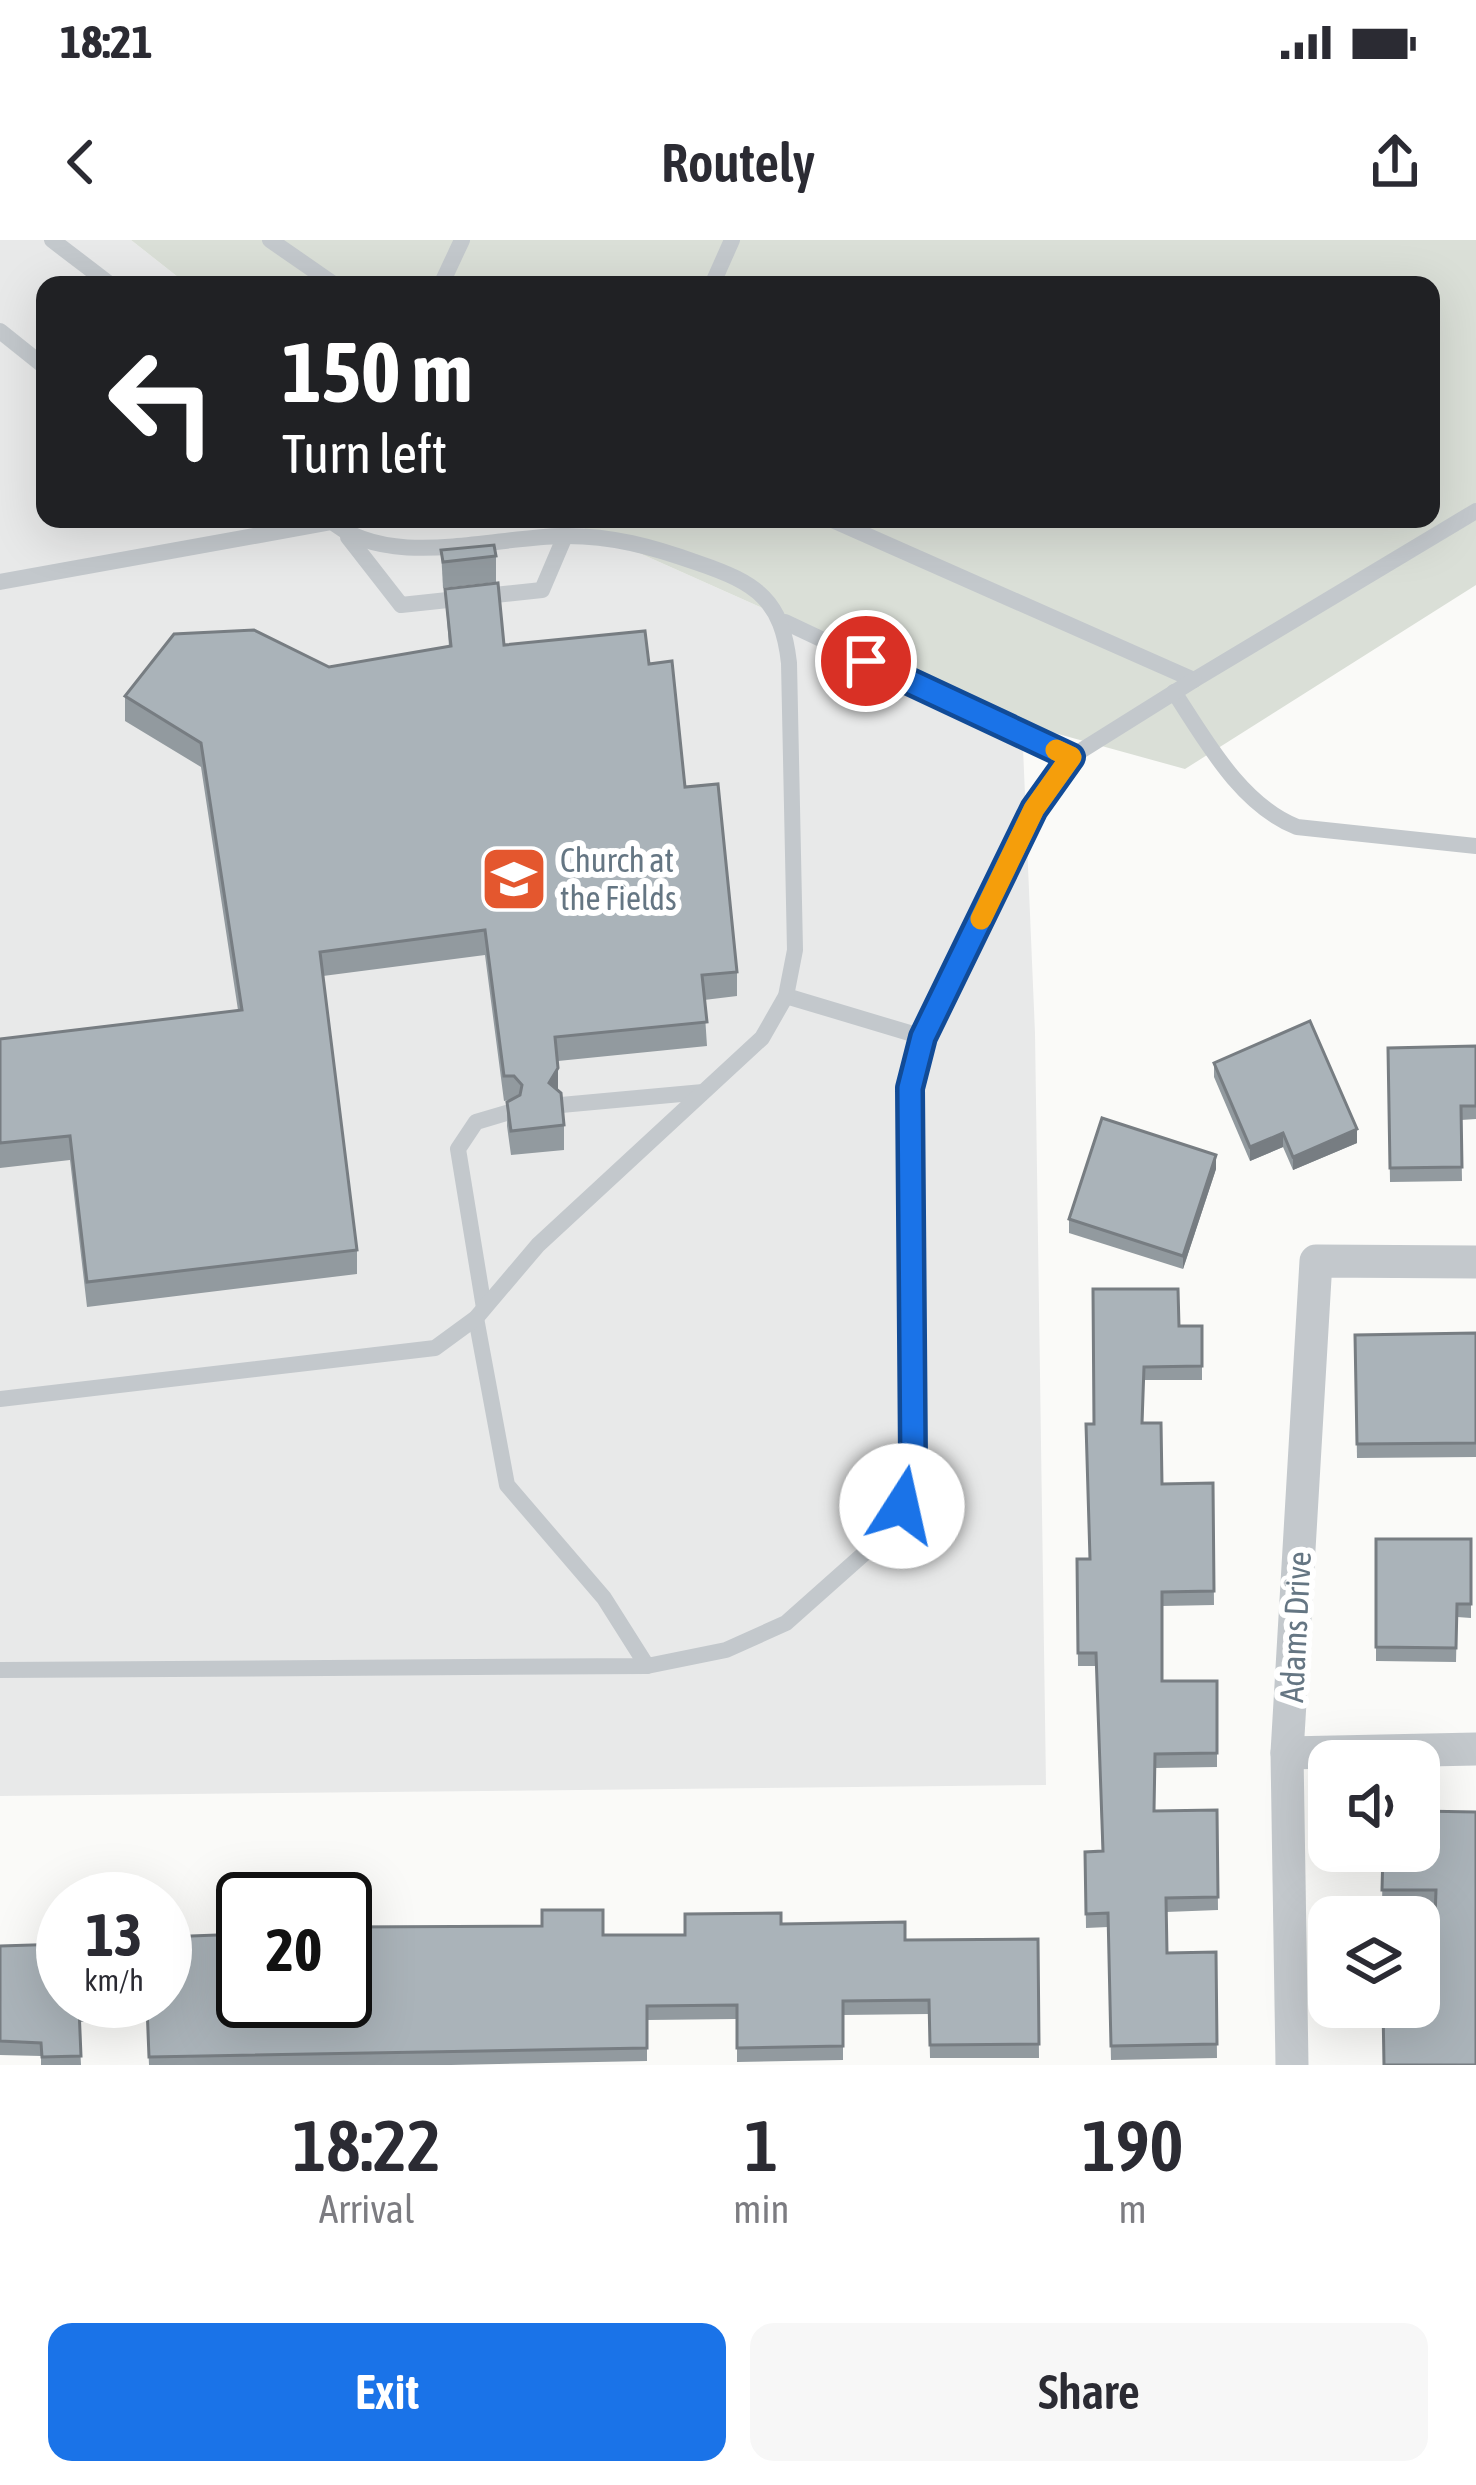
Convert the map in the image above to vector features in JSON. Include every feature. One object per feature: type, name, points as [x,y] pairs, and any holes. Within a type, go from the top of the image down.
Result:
[{"type":"street","name":"Adams Drive","points":[[1292,2065],[1288,1753],[1316,1261],[1476,1262]]},
{"type":"street","points":[[1288,1753],[1476,1749]]},
{"type":"lane","points":[[52,240],[99,276]]},
{"type":"lane","points":[[270,240],[322,276]]},
{"type":"lane","points":[[445,276],[462,240]]},
{"type":"lane","points":[[716,276],[732,240]]},
{"type":"lane","points":[[0,331],[36,360]]},
{"type":"lane","points":[[0,1670],[647,1666],[726,1650],[786,1623],[876,1543],[902,1506],[913,1460],[910,1088],[923,1037],[1034,809],[1071,757],[1476,511]]},
{"type":"lane","points":[[0,582],[287,528]]},
{"type":"lane","points":[[338,528],[401,604],[542,590],[565,536]]},
{"type":"lane","points":[[850,528],[1194,680]]},
{"type":"lane","points":[[347,536],[396,547],[565,536],[632,540],[720,570],[758,589],[784,622],[1071,757]]},
{"type":"lane","points":[[0,1399],[435,1348],[480,1313],[538,1245],[762,1038],[786,996],[795,950],[784,622]]},
{"type":"lane","points":[[1174,692],[1214,753],[1270,816],[1297,826],[1476,846]]},
{"type":"lane","points":[[786,996],[923,1037]]},
{"type":"lane","points":[[561,1105],[704,1091]]},
{"type":"lane","points":[[510,1112],[476,1122],[458,1149],[508,1485],[604,1598],[647,1666]]},
{"type":"shaded area","name":"Church at the Fields","points":[[0,240],[131,240],[177,276],[36,276],[36,528],[583,528],[1022,724],[1035,1033],[1046,1785],[0,1796]]},
{"type":"shaded area","points":[[131,240],[1476,240],[1476,585],[1185,769],[1022,724],[583,528],[1440,528],[1440,276],[177,276]]},
{"type":"building","points":[[494,545],[496,556],[443,562],[441,550]]},
{"type":"building","points":[[498,583],[504,645],[645,631],[649,664],[672,661],[685,787],[718,784],[737,972],[702,975],[707,1022],[555,1037],[558,1068],[549,1083],[561,1093],[564,1125],[511,1131],[507,1102],[520,1095],[522,1085],[514,1076],[504,1076],[485,930],[320,952],[357,1250],[87,1282],[70,1136],[0,1143],[0,1039],[242,1010],[201,743],[125,696],[174,634],[254,630],[329,667],[451,646],[445,589]]},
{"type":"building","points":[[1310,1021],[1357,1129],[1293,1157],[1283,1133],[1250,1147],[1214,1063]]},
{"type":"building","points":[[1476,1046],[1476,1106],[1461,1106],[1462,1167],[1390,1168],[1388,1048]]},
{"type":"building","points":[[1102,1118],[1216,1155],[1183,1256],[1069,1219]]},
{"type":"building","points":[[1093,1289],[1178,1289],[1179,1326],[1202,1326],[1202,1366],[1144,1367],[1142,1423],[1161,1423],[1162,1484],[1213,1483],[1214,1591],[1162,1592],[1162,1681],[1217,1681],[1217,1753],[1155,1754],[1154,1811],[1217,1810],[1218,1897],[1166,1898],[1167,1953],[1216,1952],[1217,2044],[1111,2046],[1108,1913],[1086,1914],[1085,1852],[1103,1851],[1096,1653],[1078,1653],[1077,1559],[1090,1559],[1086,1424],[1094,1424]]},
{"type":"building","points":[[1476,1333],[1476,1443],[1357,1444],[1355,1335]]},
{"type":"building","points":[[1376,1539],[1471,1539],[1471,1604],[1457,1604],[1456,1648],[1376,1647]]},
{"type":"building","points":[[1440,1811],[1476,1812],[1476,2065],[1384,2065],[1383,2028],[1440,2028],[1440,1896],[1436,1890],[1382,1890],[1382,1872],[1440,1872]]},
{"type":"building","points":[[542,1910],[603,1910],[603,1935],[685,1935],[685,1914],[781,1913],[781,1924],[905,1922],[905,1940],[1038,1939],[1039,2044],[930,2045],[929,2000],[843,2001],[843,2046],[737,2048],[737,2005],[647,2006],[647,2048],[149,2057],[148,2028],[192,2028],[192,1936],[216,1935],[216,2028],[372,2028],[372,1927],[542,1926]]},
{"type":"building","points":[[36,1945],[36,2028],[80,2028],[81,2056],[42,2057],[41,2043],[0,2041],[0,1946]]},
{"type":"slow traffic","points":[[981,919],[1034,809],[1071,757],[1056,750]]},
{"type":"place","name":"Church at the Fields","points":[[514,879]]},
{"type":"route","points":[[866,661],[1071,757],[1034,809],[923,1037],[910,1088],[913,1460],[902,1506]]}]
